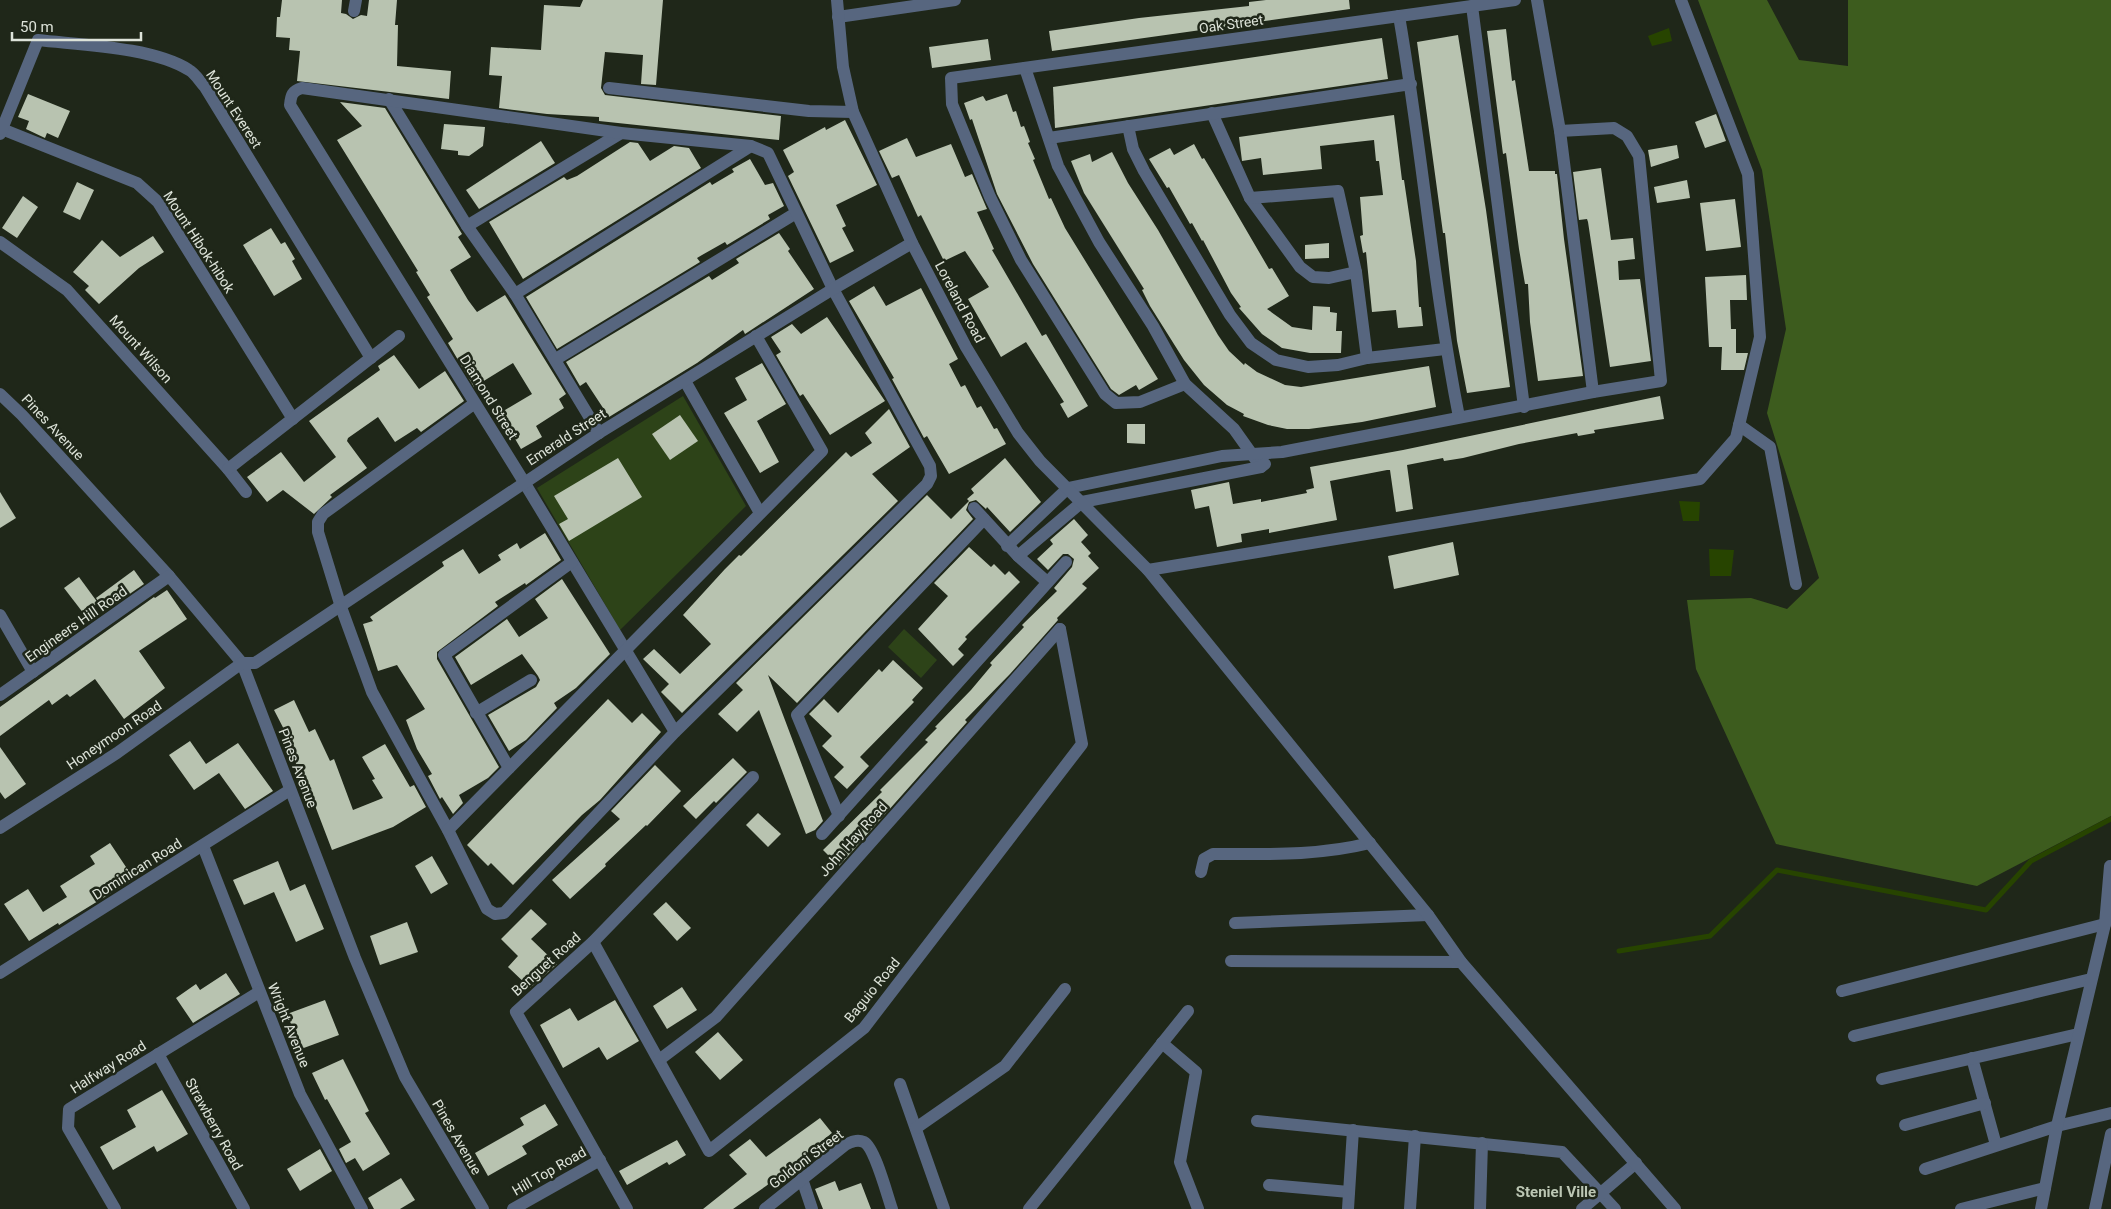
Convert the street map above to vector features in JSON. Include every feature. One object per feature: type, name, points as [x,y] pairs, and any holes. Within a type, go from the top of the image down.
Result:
[{"type":"street","name":"Loreland Road","points":[[837,0],[843,67],[853,112],[912,243],[966,346],[1018,433],[1040,461],[1148,570],[1428,915],[1462,962],[1675,1209]]},
{"type":"street","points":[[838,17],[956,0]]},
{"type":"street","name":"Oak Street","points":[[1185,384],[1140,402],[1116,403],[1105,394],[1021,260],[990,197],[952,104],[951,78],[1515,0]]},
{"type":"street","points":[[1537,0],[1560,131],[1593,392]]},
{"type":"street","points":[[1148,570],[1700,478],[1736,438],[1760,337],[1748,174],[1681,0]]},
{"type":"street","points":[[1472,6],[1524,407]]},
{"type":"street","points":[[1399,16],[1411,84],[1446,349],[1459,418]]},
{"type":"street","name":"Mount Everest","points":[[1,132],[38,40],[131,52],[166,60],[191,70],[205,87],[371,358]]},
{"type":"street","points":[[1025,68],[1058,166],[1099,242],[1153,326],[1185,384],[1234,429],[1261,467]]},
{"type":"street","points":[[1049,138],[1411,84]]},
{"type":"street","name":"Diamond Street","points":[[389,99],[302,88],[295,90],[291,95],[290,105],[524,482],[624,651],[675,732]]},
{"type":"street","points":[[610,88],[809,111],[853,112]]},
{"type":"street","points":[[389,99],[620,133],[751,146],[768,153],[833,288],[930,466],[931,476],[927,484],[675,732],[504,913],[495,914],[487,909],[448,830],[372,692],[341,607],[318,532],[318,522],[323,514],[475,403]]},
{"type":"street","points":[[389,99],[467,226],[515,294],[599,433]]},
{"type":"street","points":[[1212,114],[1250,198],[1300,267],[1312,277],[1329,278],[1356,272]]},
{"type":"street","points":[[1128,126],[1133,149],[1144,171],[1230,314],[1251,343],[1276,360],[1308,367],[1338,365],[1367,358],[1446,349]]},
{"type":"street","points":[[1007,546],[1068,488],[1222,456],[1282,452],[1524,407],[1593,392],[1661,381],[1638,156],[1627,136],[1614,128],[1560,131]]},
{"type":"street","name":"Mount Hibok-hibok","points":[[1,132],[137,183],[158,202],[293,419]]},
{"type":"street","points":[[467,226],[620,133]]},
{"type":"street","points":[[515,294],[751,146]]},
{"type":"street","points":[[1250,198],[1338,191],[1356,272],[1367,358]]},
{"type":"street","points":[[556,360],[796,213]]},
{"type":"street","name":"Mount Wilson","points":[[0,242],[67,290],[228,469],[246,492]]},
{"type":"street","name":"Emerald Street","points":[[242,663],[255,663],[599,433],[833,288],[912,243]]},
{"type":"street","points":[[228,469],[399,336]]},
{"type":"street","points":[[448,830],[822,451],[756,336]]},
{"type":"street","points":[[685,381],[760,513]]},
{"type":"street","name":"Pines Avenue","points":[[0,394],[22,415],[170,576],[242,663],[290,790],[405,1078],[483,1209]]},
{"type":"street","points":[[1739,424],[1767,442],[1770,447],[1796,584]]},
{"type":"street","points":[[1018,556],[1082,502],[1163,488],[1261,467],[1282,452]]},
{"type":"street","points":[[974,508],[1007,546],[1046,581]]},
{"type":"street","points":[[839,816],[797,715],[984,519]]},
{"type":"street","points":[[509,768],[444,655],[572,562]]},
{"type":"street","points":[[822,834],[1046,581],[1066,562]]},
{"type":"street","name":"Engineers Hill Road","points":[[0,695],[170,576]]},
{"type":"street","points":[[0,615],[33,672]]},
{"type":"street","name":"Baguio Road","points":[[593,942],[709,1152],[864,1028],[1082,744],[1060,629]]},
{"type":"street","name":"John Hay Road","points":[[659,1060],[716,1016],[1060,629]]},
{"type":"street","name":"Honeymoon Road","points":[[0,828],[117,753],[242,663]]},
{"type":"street","points":[[476,713],[531,680]]},
{"type":"street","name":"Benguet Road","points":[[626,1209],[516,1012],[593,942],[753,777]]},
{"type":"street","name":"Dominican Road","points":[[0,973],[290,790]]},
{"type":"street","points":[[1201,872],[1204,859],[1213,854],[1310,853],[1342,850],[1370,843]]},
{"type":"street","name":"Wright Avenue","points":[[203,846],[300,1094],[362,1209]]},
{"type":"street","points":[[2041,1209],[2057,1126],[2105,924],[2110,866]]},
{"type":"street","points":[[1236,923],[1428,915]]},
{"type":"street","points":[[1842,991],[2105,924]]},
{"type":"street","points":[[1231,961],[1462,962]]},
{"type":"street","points":[[1854,1036],[2091,979]]},
{"type":"street","points":[[916,1128],[1005,1066],[1065,989]]},
{"type":"street","name":"Halfway Road","points":[[114,1209],[68,1128],[70,1109],[259,992]]},
{"type":"street","points":[[1033,1207],[1188,1011]]},
{"type":"street","points":[[1882,1079],[2078,1034]]},
{"type":"street","points":[[1162,1043],[1196,1072],[1180,1162],[1198,1209]]},
{"type":"street","name":"Strawberry Road","points":[[158,1054],[244,1209]]},
{"type":"street","points":[[1972,1058],[1996,1145]]},
{"type":"street","points":[[900,1084],[944,1209]]},
{"type":"street","points":[[1905,1125],[1985,1103]]},
{"type":"street","points":[[1925,1169],[2057,1126],[2111,1113]]},
{"type":"street","points":[[1257,1121],[1562,1152],[1615,1209]]},
{"type":"street","points":[[1348,1209],[1353,1130]]},
{"type":"street","points":[[2094,1209],[2111,1134]]},
{"type":"street","points":[[1410,1209],[1415,1136]]},
{"type":"street","name":"Goldoni Street","points":[[765,1209],[845,1145],[852,1141],[861,1141],[867,1144],[892,1209]]},
{"type":"street","points":[[1480,1209],[1482,1143]]},
{"type":"street","name":"Hill Top Road","points":[[513,1209],[600,1160]]},
{"type":"street","points":[[1582,1209],[1636,1163]]},
{"type":"street","points":[[802,1179],[812,1209]]},
{"type":"street","points":[[1269,1185],[1349,1192]]},
{"type":"street","points":[[1961,1209],[2045,1188]]},
{"type":"shaded area","points":[[1698,0],[1767,0],[1799,60],[1848,66],[1848,0],[2111,0],[2111,816],[1977,886],[1776,844],[1696,669],[1687,600],[1751,598],[1787,609],[1819,578],[1767,413],[1786,329],[1762,170]]},
{"type":"shaded area","points":[[1669,28],[1672,41],[1652,46],[1648,36]]},
{"type":"shaded area","points":[[683,396],[746,506],[620,630],[537,488]]},
{"type":"shaded area","points":[[1679,501],[1700,502],[1699,521],[1683,521]]},
{"type":"shaded area","points":[[1709,549],[1734,550],[1731,576],[1710,576]]},
{"type":"shaded area","points":[[904,629],[937,660],[921,678],[888,647]]},
{"type":"building","points":[[282,0],[342,0],[341,13],[353,19],[361,15],[367,16],[369,0],[397,0],[395,25],[398,25],[397,66],[451,71],[449,99],[297,81],[300,51],[289,50],[290,38],[276,37],[277,17],[280,17]]},
{"type":"building","points":[[583,0],[663,0],[656,85],[641,84],[643,55],[605,52],[601,88],[605,95],[781,116],[779,140],[599,121],[599,117],[547,114],[499,108],[502,76],[489,75],[491,47],[541,50],[544,5],[580,7]]},
{"type":"building","points":[[1266,0],[1349,0],[1350,9],[1052,51],[1049,31],[1139,18],[1249,6],[1249,2]]},
{"type":"building","points":[[1506,29],[1512,81],[1515,80],[1529,171],[1555,171],[1555,174],[1557,174],[1583,376],[1538,381],[1530,322],[1528,284],[1525,284],[1519,249],[1506,153],[1503,154],[1487,31]]},
{"type":"building","points":[[1458,35],[1486,210],[1510,387],[1467,393],[1457,341],[1445,233],[1443,233],[1417,42]]},
{"type":"building","points":[[1382,38],[1388,79],[1055,128],[1053,87]]},
{"type":"building","points":[[988,39],[991,60],[932,68],[929,47]]},
{"type":"building","points":[[28,94],[70,111],[58,138],[47,133],[45,138],[26,129],[29,121],[18,117]]},
{"type":"building","points":[[1007,94],[1013,112],[1016,111],[1021,127],[1024,126],[1030,142],[1028,143],[1035,159],[1033,160],[1049,199],[1051,198],[1065,228],[1158,379],[1139,390],[1136,385],[1119,395],[1111,389],[1033,264],[997,194],[972,119],[970,120],[964,103],[983,96],[986,101]]},
{"type":"building","points":[[340,102],[385,108],[462,234],[458,237],[471,257],[450,270],[468,300],[477,312],[505,295],[566,394],[559,399],[564,408],[536,426],[542,437],[521,449],[500,413],[532,394],[513,363],[474,387],[448,343],[453,339],[427,297],[430,295],[416,272],[418,271],[337,140],[362,126]]},
{"type":"building","points":[[1716,114],[1726,141],[1705,148],[1695,122]]},
{"type":"building","points":[[1394,115],[1402,180],[1404,180],[1416,261],[1419,307],[1421,307],[1423,326],[1398,328],[1396,310],[1372,312],[1366,252],[1363,253],[1360,236],[1363,235],[1360,197],[1383,195],[1379,161],[1376,161],[1374,140],[1320,146],[1322,169],[1263,175],[1261,158],[1242,161],[1239,137]]},
{"type":"building","points":[[845,120],[877,185],[836,205],[846,226],[842,228],[854,251],[830,263],[788,176],[794,172],[783,150],[825,127],[826,130]]},
{"type":"building","points":[[444,124],[485,127],[483,146],[469,156],[458,155],[458,151],[441,149]]},
{"type":"building","points":[[907,138],[916,157],[951,144],[965,177],[972,174],[987,209],[977,212],[994,249],[992,250],[1042,336],[1046,334],[1088,406],[1068,418],[1060,404],[1064,402],[1026,342],[1001,357],[968,299],[989,287],[965,251],[944,261],[921,215],[918,217],[899,175],[892,178],[879,151]]},
{"type":"building","points":[[541,141],[555,163],[479,209],[466,190]]},
{"type":"building","points":[[630,142],[638,143],[650,161],[674,146],[689,148],[701,168],[523,279],[489,222],[564,177],[567,180],[577,176]]},
{"type":"building","points":[[1194,144],[1269,269],[1272,268],[1289,296],[1267,309],[1292,327],[1312,330],[1313,306],[1330,307],[1330,312],[1337,313],[1336,331],[1342,331],[1341,353],[1310,353],[1282,348],[1262,334],[1239,308],[1241,307],[1231,293],[1203,240],[1192,223],[1190,224],[1169,187],[1167,188],[1149,159],[1170,148],[1174,155]]},
{"type":"building","points":[[1677,145],[1679,158],[1651,167],[1648,150]]},
{"type":"building","points":[[1112,152],[1128,183],[1158,230],[1218,335],[1229,351],[1244,365],[1245,363],[1257,372],[1285,385],[1301,387],[1429,366],[1436,407],[1362,422],[1309,429],[1287,429],[1268,425],[1243,416],[1244,414],[1227,405],[1204,385],[1184,360],[1150,306],[1142,290],[1144,289],[1084,193],[1071,161],[1090,154],[1092,162]]},
{"type":"building","points":[[750,159],[765,185],[773,183],[784,206],[768,215],[770,219],[727,245],[725,242],[697,258],[700,262],[557,349],[526,297],[710,182],[712,185],[734,172],[732,169]]},
{"type":"building","points":[[1601,168],[1611,240],[1633,238],[1635,259],[1618,261],[1619,280],[1640,279],[1651,361],[1610,367],[1588,222],[1587,219],[1579,220],[1573,172]]},
{"type":"building","points":[[1687,180],[1690,198],[1657,203],[1654,187]]},
{"type":"building","points":[[77,182],[94,190],[80,220],[63,212]]},
{"type":"building","points":[[23,196],[38,207],[17,238],[2,228]]},
{"type":"building","points":[[1735,199],[1741,247],[1706,251],[1700,203]]},
{"type":"building","points":[[271,228],[281,244],[285,242],[295,259],[292,261],[302,279],[274,296],[243,245]]},
{"type":"building","points":[[779,233],[790,249],[788,251],[814,289],[745,334],[743,330],[697,363],[609,417],[586,382],[580,386],[566,362],[709,276],[712,280],[739,263],[736,259]]},
{"type":"building","points":[[153,236],[164,252],[139,268],[99,304],[85,290],[89,286],[73,272],[102,240],[120,257]]},
{"type":"building","points":[[1329,243],[1329,258],[1305,259],[1305,245]]},
{"type":"building","points":[[1746,275],[1747,300],[1730,300],[1731,329],[1736,329],[1736,353],[1748,353],[1744,370],[1721,370],[1722,347],[1709,347],[1705,277]]},
{"type":"building","points":[[874,286],[886,306],[921,288],[958,359],[949,364],[961,387],[965,385],[977,408],[981,406],[994,429],[997,428],[1006,444],[949,474],[927,436],[924,438],[892,379],[894,378],[849,301]]},
{"type":"building","points":[[827,317],[885,401],[830,435],[803,394],[800,396],[776,355],[781,352],[771,337],[792,324],[801,334]]},
{"type":"building","points":[[394,355],[419,389],[445,371],[464,401],[421,432],[417,428],[395,442],[378,417],[348,438],[347,441],[367,468],[330,495],[332,497],[314,514],[283,490],[267,502],[247,477],[281,452],[304,482],[336,457],[309,421],[380,370],[378,366]]},
{"type":"building","points":[[762,363],[786,404],[757,421],[779,462],[760,473],[724,413],[747,400],[735,378]]},
{"type":"building","points":[[1660,396],[1664,419],[1594,430],[1595,433],[1578,436],[1577,433],[1519,444],[1463,458],[1444,461],[1443,458],[1407,465],[1413,509],[1396,512],[1390,470],[1387,470],[1330,481],[1337,520],[1269,533],[1269,529],[1241,534],[1242,542],[1217,547],[1209,506],[1195,509],[1191,490],[1229,482],[1233,504],[1261,499],[1261,502],[1307,493],[1306,490],[1314,488],[1310,467],[1403,450]]},
{"type":"building","points":[[889,409],[910,447],[872,474],[898,501],[682,713],[661,692],[669,684],[643,659],[654,649],[680,674],[711,644],[683,615],[739,555],[741,556],[846,452],[851,457],[872,443],[865,433]]},
{"type":"building","points":[[680,415],[698,441],[670,460],[652,434]]},
{"type":"building","points":[[1127,424],[1145,424],[1145,444],[1127,443]]},
{"type":"building","points":[[618,458],[642,497],[569,541],[559,524],[568,519],[554,496]]},
{"type":"building","points":[[1005,458],[1041,502],[1010,532],[987,507],[986,509],[976,500],[969,502],[966,510],[973,519],[797,703],[768,675],[823,821],[815,830],[806,834],[759,710],[737,732],[718,714],[743,690],[736,683],[927,495],[951,519],[969,501],[967,499],[974,493],[971,489]]},
{"type":"building","points":[[0,492],[16,518],[0,528]]},
{"type":"building","points":[[1074,519],[1088,535],[1081,542],[1091,553],[1088,556],[1099,568],[1082,584],[1087,588],[1057,618],[1058,620],[1010,674],[965,720],[967,722],[839,866],[823,850],[882,792],[880,790],[928,742],[925,740],[937,728],[935,727],[971,690],[992,665],[990,663],[1024,627],[1022,625],[1057,591],[1054,588],[1072,567],[1074,559],[1068,554],[1063,554],[1048,570],[1037,559],[1053,544],[1050,540]]},
{"type":"building","points":[[545,533],[561,560],[526,585],[525,583],[495,602],[498,606],[437,652],[437,659],[499,767],[488,778],[459,795],[463,803],[453,814],[442,797],[440,799],[428,776],[432,774],[417,749],[406,720],[425,709],[397,665],[378,671],[363,624],[373,621],[370,617],[444,566],[442,562],[463,549],[479,574],[501,560],[498,555],[517,543],[520,549]]},
{"type":"building","points":[[1453,542],[1459,575],[1394,589],[1388,556]]},
{"type":"building","points":[[969,547],[991,567],[994,564],[1005,575],[1009,571],[1020,582],[965,637],[967,639],[958,649],[964,655],[953,666],[918,629],[948,596],[934,583]]},
{"type":"building","points":[[134,570],[144,584],[105,611],[96,598]]},
{"type":"building","points":[[79,577],[98,603],[84,614],[64,588]]},
{"type":"building","points":[[562,579],[610,654],[576,688],[554,703],[557,708],[526,740],[509,751],[488,715],[536,687],[540,680],[538,676],[522,654],[471,685],[455,657],[507,619],[519,637],[548,618],[535,599]]},
{"type":"building","points":[[167,590],[187,619],[139,651],[165,688],[124,719],[95,679],[70,697],[67,694],[52,705],[49,700],[0,736],[0,707],[154,597]]},
{"type":"building","points":[[893,660],[923,688],[912,700],[914,702],[860,757],[869,766],[847,789],[834,777],[844,767],[822,746],[832,736],[809,714],[824,699],[838,713],[879,669],[882,672]]},
{"type":"building","points":[[608,699],[632,723],[642,713],[661,732],[600,800],[582,815],[513,885],[491,863],[488,866],[467,845]]},
{"type":"building","points":[[294,700],[309,732],[315,729],[330,761],[334,759],[353,810],[383,798],[372,780],[375,779],[362,757],[385,744],[410,787],[414,785],[426,807],[393,827],[332,850],[301,769],[299,770],[286,742],[290,741],[274,710]]},
{"type":"building","points":[[190,741],[206,764],[238,743],[273,791],[245,809],[219,773],[194,790],[169,755]]},
{"type":"building","points":[[0,747],[26,784],[5,799],[0,792]]},
{"type":"building","points":[[733,758],[747,772],[716,803],[714,801],[696,819],[683,806]]},
{"type":"building","points":[[655,765],[681,791],[570,899],[552,880],[620,819],[611,811]]},
{"type":"building","points":[[758,813],[781,834],[768,847],[746,825]]},
{"type":"building","points":[[110,843],[134,879],[29,941],[4,904],[28,889],[43,912],[67,897],[60,886],[95,864],[90,856]]},
{"type":"building","points":[[432,856],[448,884],[431,894],[415,866]]},
{"type":"building","points":[[278,861],[290,891],[305,884],[324,929],[296,942],[274,892],[244,905],[233,880]]},
{"type":"building","points":[[666,902],[691,928],[677,941],[653,914]]},
{"type":"building","points":[[531,909],[547,924],[531,939],[557,964],[530,988],[508,967],[518,956],[501,939]]},
{"type":"building","points":[[407,922],[418,952],[380,965],[370,936]]},
{"type":"building","points":[[226,973],[240,994],[193,1023],[176,998],[196,984],[200,990]]},
{"type":"building","points":[[682,987],[697,1010],[667,1029],[653,1006]]},
{"type":"building","points":[[325,1000],[339,1035],[301,1049],[287,1014]]},
{"type":"building","points":[[615,1000],[639,1041],[607,1060],[599,1047],[563,1068],[540,1025],[570,1008],[578,1021]]},
{"type":"building","points":[[718,1032],[743,1060],[720,1080],[695,1052]]},
{"type":"building","points":[[343,1059],[369,1111],[365,1113],[390,1154],[363,1171],[355,1158],[346,1163],[339,1149],[351,1142],[327,1099],[325,1100],[312,1073]]},
{"type":"building","points":[[162,1090],[188,1134],[157,1152],[154,1146],[113,1170],[100,1147],[136,1127],[127,1110]]},
{"type":"building","points":[[545,1104],[558,1125],[522,1146],[527,1154],[488,1176],[475,1153],[524,1125],[520,1118]]},
{"type":"building","points":[[820,1118],[832,1133],[766,1186],[733,1209],[703,1209],[747,1174],[729,1155],[750,1139],[766,1157]]},
{"type":"building","points":[[677,1140],[686,1155],[669,1165],[667,1162],[627,1185],[619,1171]]},
{"type":"building","points":[[320,1149],[332,1171],[300,1191],[287,1169]]},
{"type":"building","points":[[401,1178],[415,1200],[400,1209],[374,1209],[368,1198]]},
{"type":"building","points":[[835,1181],[839,1191],[861,1183],[871,1209],[823,1209],[815,1189]]},
{"type":"waterway","points":[[1619,951],[1710,936],[1777,870],[1986,910],[2031,861],[2111,819]]},
{"type":"district","name":"Steniel Ville","points":[[1556,1192]]}]
